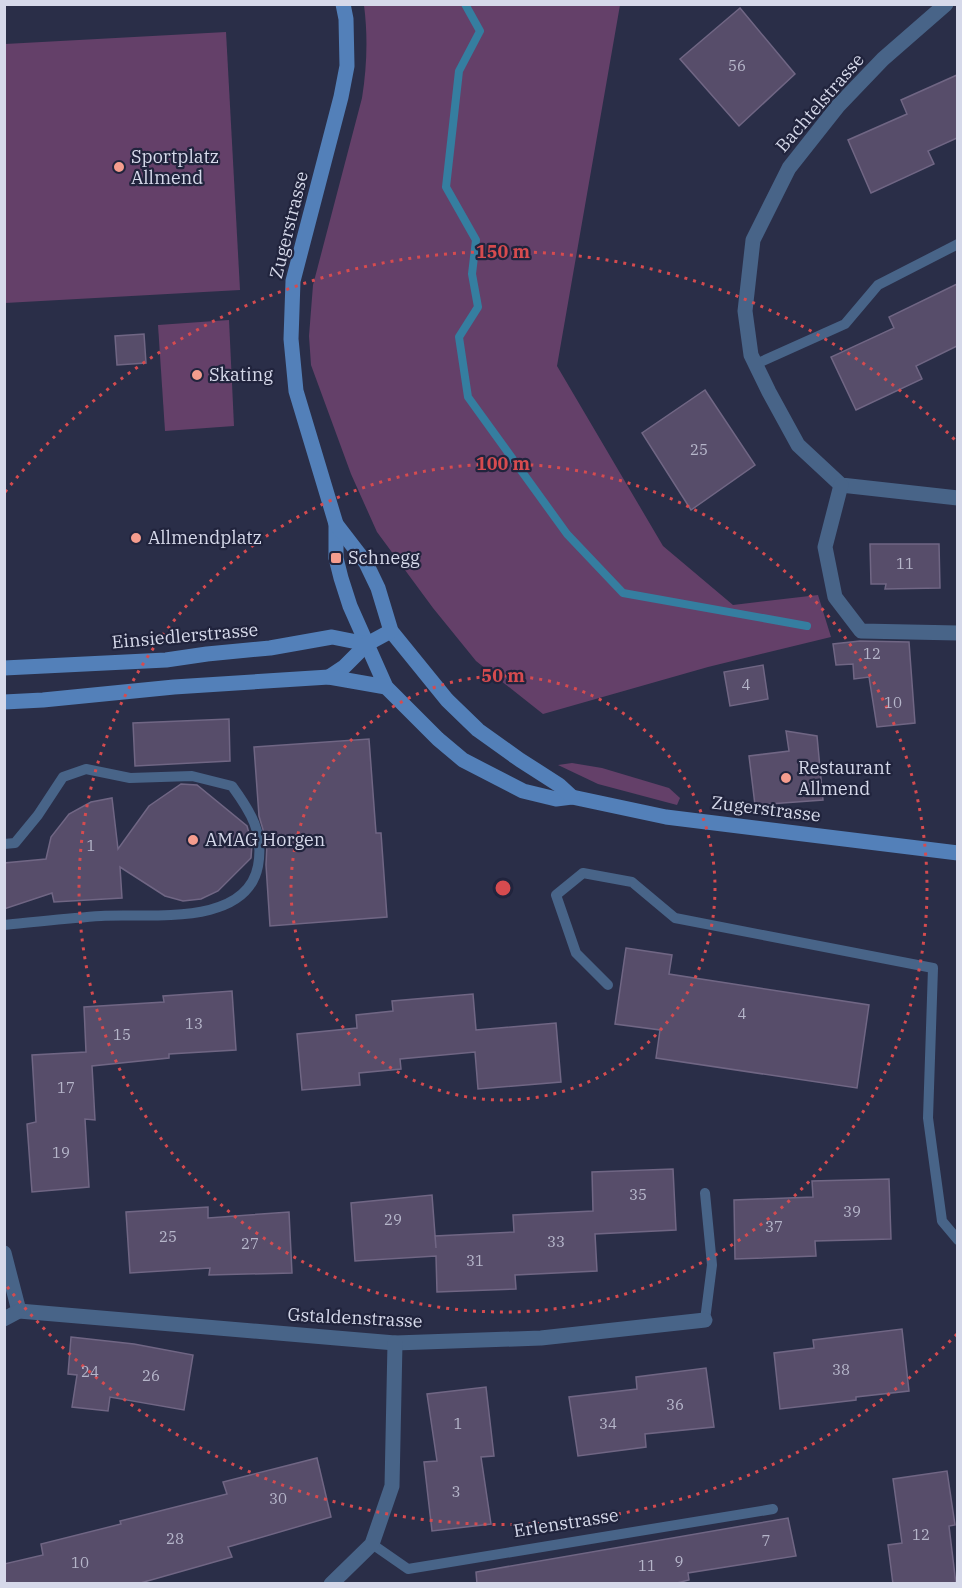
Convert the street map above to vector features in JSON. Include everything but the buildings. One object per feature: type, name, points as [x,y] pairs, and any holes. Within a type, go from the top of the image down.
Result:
[{"type":"main road","name":"Zugerstrasse","points":[[343,4],[346,19],[347,66],[341,98],[293,281],[291,339],[296,391],[336,524],[336,558],[341,578],[350,606],[386,687],[438,739],[463,760],[522,791],[556,799],[572,797],[666,817],[957,853]]},
{"type":"main road","name":"Zugerstrasse","points":[[336,524],[366,563],[378,588],[391,631],[447,700],[478,729],[520,760],[559,784],[572,797]]},
{"type":"main road","points":[[329,677],[344,667],[367,644],[391,631]]},
{"type":"main road","name":"Einsiedlerstrasse","points":[[4,668],[166,660],[332,638],[367,644]]},
{"type":"main road","points":[[4,702],[195,685],[329,677],[386,687]]},
{"type":"street","name":"Bachtelstrasse","points":[[842,485],[798,445],[754,359],[745,311],[753,240],[789,168],[838,106],[883,59],[946,4]]},
{"type":"street","points":[[957,498],[842,485],[825,547],[835,597],[861,632],[957,633]]},
{"type":"street","points":[[4,1253],[19,1311],[4,1319]]},
{"type":"street","name":"Gstaldenstrasse","points":[[19,1311],[395,1343],[541,1338],[705,1320]]},
{"type":"street","points":[[332,1584],[372,1544],[392,1486],[395,1343]]},
{"type":"lane","points":[[754,359],[845,324],[878,285],[957,244]]},
{"type":"lane","points":[[4,844],[15,843],[38,815],[63,777],[86,769],[130,778],[192,776],[232,786],[250,811],[261,849],[256,877],[235,902],[194,914],[102,916],[4,925]]},
{"type":"lane","points":[[608,985],[576,953],[556,896],[583,873],[632,882],[675,918],[933,968],[928,1118],[942,1221],[957,1240]]},
{"type":"lane","points":[[705,1193],[712,1264],[705,1320]]},
{"type":"lane","name":"Erlenstrasse","points":[[372,1544],[408,1569],[773,1509]]},
{"type":"shaded area","points":[[364,5],[620,5],[557,366],[663,546],[733,605],[818,595],[831,637],[708,667],[543,714],[476,661],[433,608],[377,532],[351,474],[311,365],[309,336],[313,285],[362,98],[366,51]]},
{"type":"shaded area","name":"Sportplatz Allmend","points":[[226,32],[240,290],[5,303],[5,44]]},
{"type":"shaded area","name":"Skating","points":[[229,320],[234,426],[165,431],[158,325]]},
{"type":"shaded area","points":[[572,763],[602,768],[669,788],[680,798],[677,805],[598,784],[558,765]]},
{"type":"waterway","points":[[465,4],[480,31],[459,71],[446,187],[476,240],[472,274],[478,307],[459,337],[468,397],[567,534],[623,593],[807,626]]},
{"type":"place","name":"Sportplatz Allmend","points":[[119,167]]},
{"type":"place","name":"Skating","points":[[197,375]]},
{"type":"place","name":"Allmendplatz","points":[[136,538]]},
{"type":"place","name":"Schnegg","points":[[336,558]]},
{"type":"place","name":"Restaurant Allmend","points":[[786,778]]},
{"type":"place","name":"AMAG Horgen","points":[[193,840]]}]
